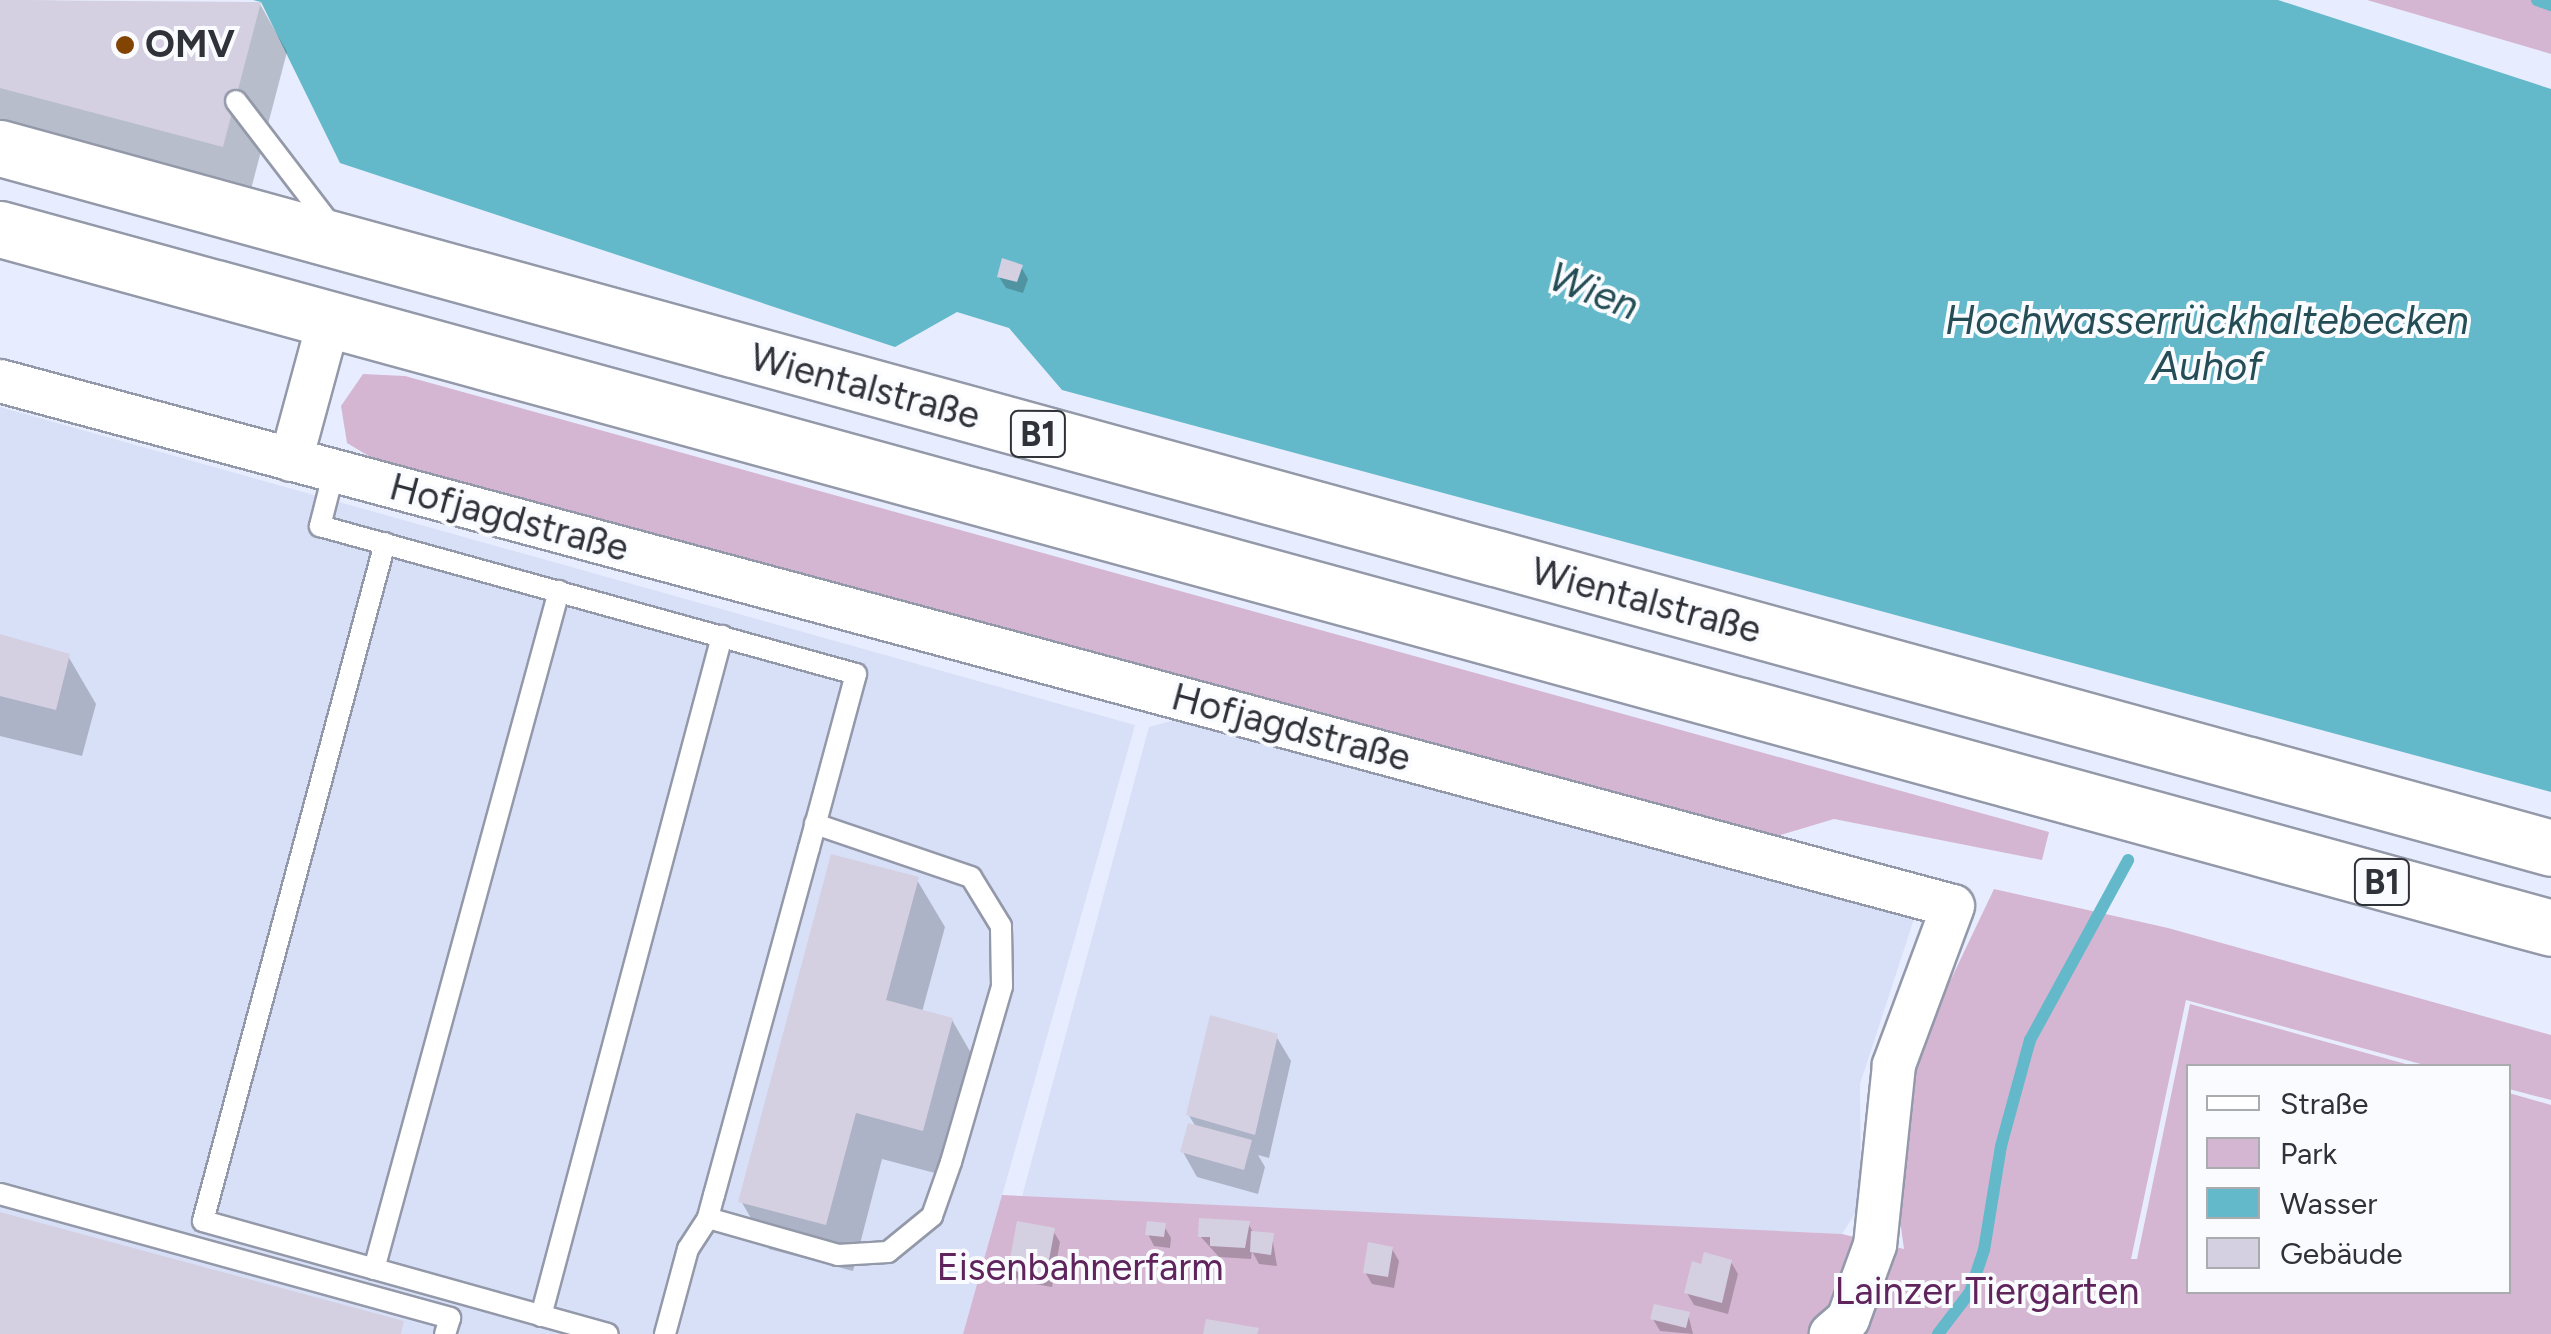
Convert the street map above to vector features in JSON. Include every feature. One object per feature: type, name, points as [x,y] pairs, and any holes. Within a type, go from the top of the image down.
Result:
[{"type":"main road","name":"Wientalstraße","points":[[0,148],[2551,848]]},
{"type":"main road","name":"Wientalstraße","points":[[0,229],[2551,928]]},
{"type":"street","points":[[291,460],[329,320]]},
{"type":"street","name":"Hofjagdstraße","points":[[0,380],[1953,906],[1894,1065],[1875,1245],[1848,1318],[1832,1334]]},
{"type":"lane","points":[[236,102],[347,245]]},
{"type":"lane","points":[[334,472],[320,526],[856,674],[708,1218],[688,1249],[665,1334]]},
{"type":"lane","points":[[384,543],[203,1221],[608,1334]]},
{"type":"lane","points":[[374,1269],[559,591]]},
{"type":"lane","points":[[540,1316],[722,636]]},
{"type":"lane","points":[[708,1218],[838,1255],[888,1252],[932,1216],[1002,986],[1001,926],[971,877],[815,824]]},
{"type":"lane","points":[[0,1194],[450,1318],[445,1334]]},
{"type":"shaded area","points":[[0,407],[1135,725],[963,1334],[0,1334]]},
{"type":"shaded area","points":[[1190,716],[1915,916],[1860,1084],[1861,1204],[1842,1234],[1021,1200],[1149,727]]},
{"type":"green space","points":[[2367,0],[2551,0],[2551,54]]},
{"type":"green space","points":[[363,374],[405,376],[2049,832],[2042,860],[1834,819],[1750,844],[1421,740],[387,467],[347,443],[341,406]]},
{"type":"green space","points":[[1994,889],[2168,928],[2551,1035],[2551,1100],[2511,1090],[2511,1064],[2421,1064],[2186,1000],[2131,1259],[2137,1259],[2190,1004],[2406,1064],[2186,1064],[2186,1294],[2511,1294],[2511,1094],[2551,1105],[2551,1334],[963,1334],[1002,1195],[1842,1234],[1904,1249],[1897,1199],[1913,1059]]},
{"type":"water","name":"Hochwasserrückhaltebecken Auhof","points":[[253,0],[2278,0],[2551,89],[2551,792],[1062,390],[1009,328],[957,312],[895,347],[340,163],[261,2]]},
{"type":"building","name":"OMV","points":[[0,0],[261,2],[223,147],[0,88]]},
{"type":"building","points":[[1002,258],[1023,265],[1017,282],[997,277]]},
{"type":"building","points":[[0,634],[70,654],[56,710],[0,696]]},
{"type":"building","points":[[831,854],[919,877],[886,1000],[953,1018],[923,1131],[856,1113],[826,1225],[738,1202]]},
{"type":"building","points":[[1210,1015],[1278,1034],[1255,1135],[1186,1115]]},
{"type":"building","points":[[1188,1123],[1252,1140],[1244,1170],[1180,1152]]},
{"type":"building","points":[[0,1212],[404,1321],[401,1334],[0,1334]]},
{"type":"building","points":[[1199,1218],[1250,1221],[1245,1248],[1210,1246],[1210,1237],[1198,1237]]},
{"type":"building","points":[[1017,1221],[1055,1228],[1046,1276],[1008,1270]]},
{"type":"building","points":[[1147,1221],[1166,1223],[1164,1237],[1145,1235]]},
{"type":"building","points":[[1251,1231],[1274,1233],[1271,1255],[1250,1252]]},
{"type":"building","points":[[1368,1242],[1393,1247],[1388,1277],[1363,1273]]},
{"type":"building","points":[[1704,1252],[1732,1260],[1722,1303],[1684,1293],[1692,1261],[1701,1264]]},
{"type":"building","points":[[1654,1304],[1690,1312],[1686,1328],[1650,1319]]},
{"type":"building","points":[[1206,1319],[1259,1328],[1257,1334],[1203,1334]]},
{"type":"waterway","points":[[2537,0],[2551,5]]},
{"type":"waterway","points":[[1938,1334],[1970,1292],[1984,1250],[2001,1146],[2030,1040],[2128,860]]},
{"type":"place","name":"OMV","points":[[125,45]]},
{"type":"water label","name":"Wien","points":[[1594,291]]},
{"type":"park label","name":"Eisenbahnerfarm","points":[[1080,1268]]},
{"type":"park label","name":"Lainzer Tiergarten","points":[[1987,1292]]}]
